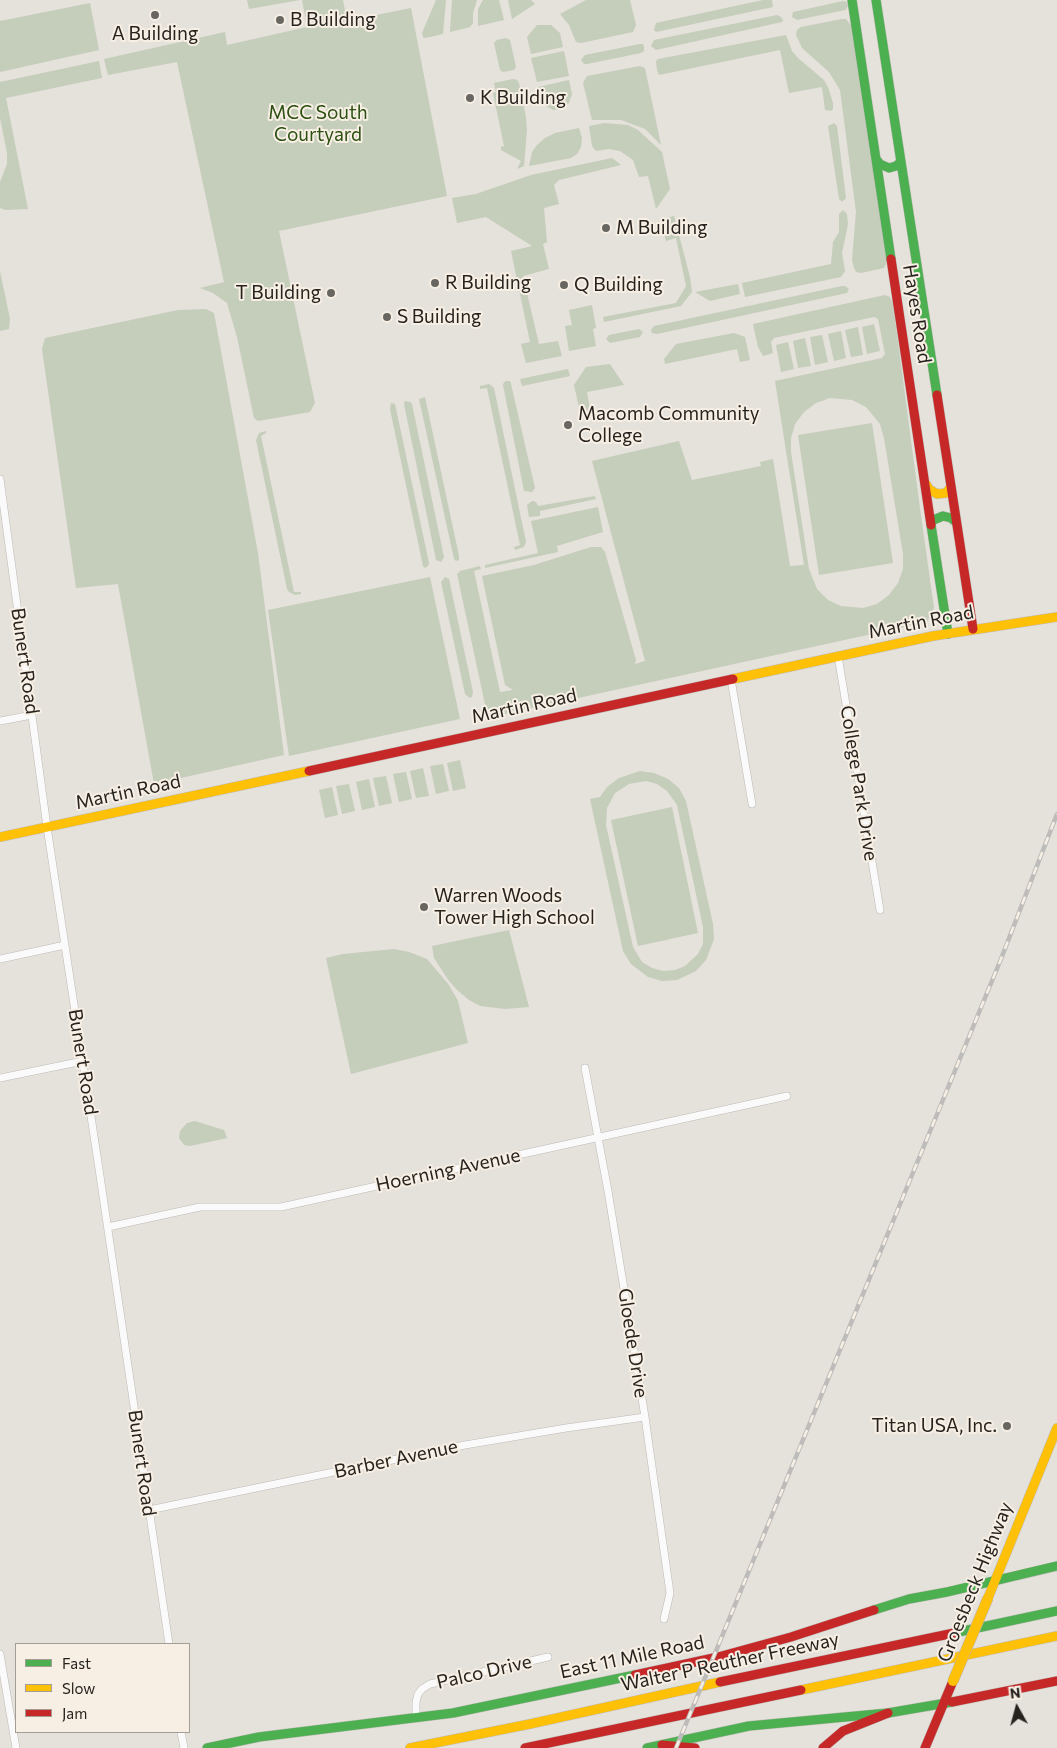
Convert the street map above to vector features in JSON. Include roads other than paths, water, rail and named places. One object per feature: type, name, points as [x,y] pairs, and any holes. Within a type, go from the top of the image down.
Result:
[{"type":"main road","name":"Hayes Road","points":[[852,0],[948,634]]},
{"type":"main road","name":"Hayes Road","points":[[876,0],[973,630]]},
{"type":"main road","points":[[876,159],[880,164],[889,168],[901,162]]},
{"type":"main road","points":[[924,479],[929,489],[937,494],[946,493],[950,488]]},
{"type":"main road","points":[[931,521],[943,516],[951,518],[956,522]]},
{"type":"main road","name":"Martin Road","points":[[0,837],[838,656],[948,634],[1057,617]]},
{"type":"main road","name":"Groesbeck Highway","points":[[925,1745],[954,1682],[1056,1435]]},
{"type":"main road","name":"East 11 Mile Road","points":[[207,1748],[259,1737],[453,1713],[718,1657],[791,1637],[892,1604],[1057,1566]]},
{"type":"main road","name":"Walter P Reuther Freeway","points":[[410,1748],[1057,1611]]},
{"type":"main road","points":[[525,1748],[1057,1636]]},
{"type":"main road","points":[[647,1748],[749,1726],[888,1713],[944,1704],[1057,1681]]},
{"type":"main road","points":[[823,1748],[843,1731],[888,1713]]},
{"type":"main road","points":[[662,1745],[695,1748]]},
{"type":"street","name":"Bunert Road","points":[[0,480],[47,827],[169,1643]]},
{"type":"street","name":"College Park Drive","points":[[838,656],[880,910]]},
{"type":"street","points":[[731,679],[752,804]]},
{"type":"street","points":[[0,721],[32,714]]},
{"type":"street","points":[[0,959],[65,944]]},
{"type":"street","points":[[0,1078],[82,1061]]},
{"type":"street","name":"Gloede Drive","points":[[585,1068],[599,1137],[645,1417],[670,1594],[664,1619]]},
{"type":"street","name":"Hoerning Avenue","points":[[108,1227],[200,1207],[281,1207],[787,1096]]},
{"type":"street","name":"Barber Avenue","points":[[149,1510],[465,1445],[645,1417]]},
{"type":"street","points":[[0,1654],[16,1748]]},
{"type":"street","name":"Palco Drive","points":[[416,1718],[418,1694],[430,1684],[548,1657]]},
{"type":"street","points":[[182,1733],[184,1748]]},
{"type":"railway","points":[[676,1748],[1001,959],[1057,814]]},
{"type":"place","name":"A Building","points":[[155,15]]},
{"type":"place","name":"B Building","points":[[280,20]]},
{"type":"place","name":"K Building","points":[[470,98]]},
{"type":"place","name":"M Building","points":[[606,228]]},
{"type":"place","name":"R Building","points":[[435,283]]},
{"type":"place","name":"Q Building","points":[[564,285]]},
{"type":"place","name":"T Building","points":[[331,293]]},
{"type":"place","name":"S Building","points":[[387,317]]},
{"type":"place","name":"Macomb Community College","points":[[568,425]]},
{"type":"place","name":"Warren Woods Tower High School","points":[[424,907]]},
{"type":"place","name":"Titan USA, Inc.","points":[[1007,1426]]},
{"type":"park label","name":"MCC South Courtyard","points":[[318,124]]}]
